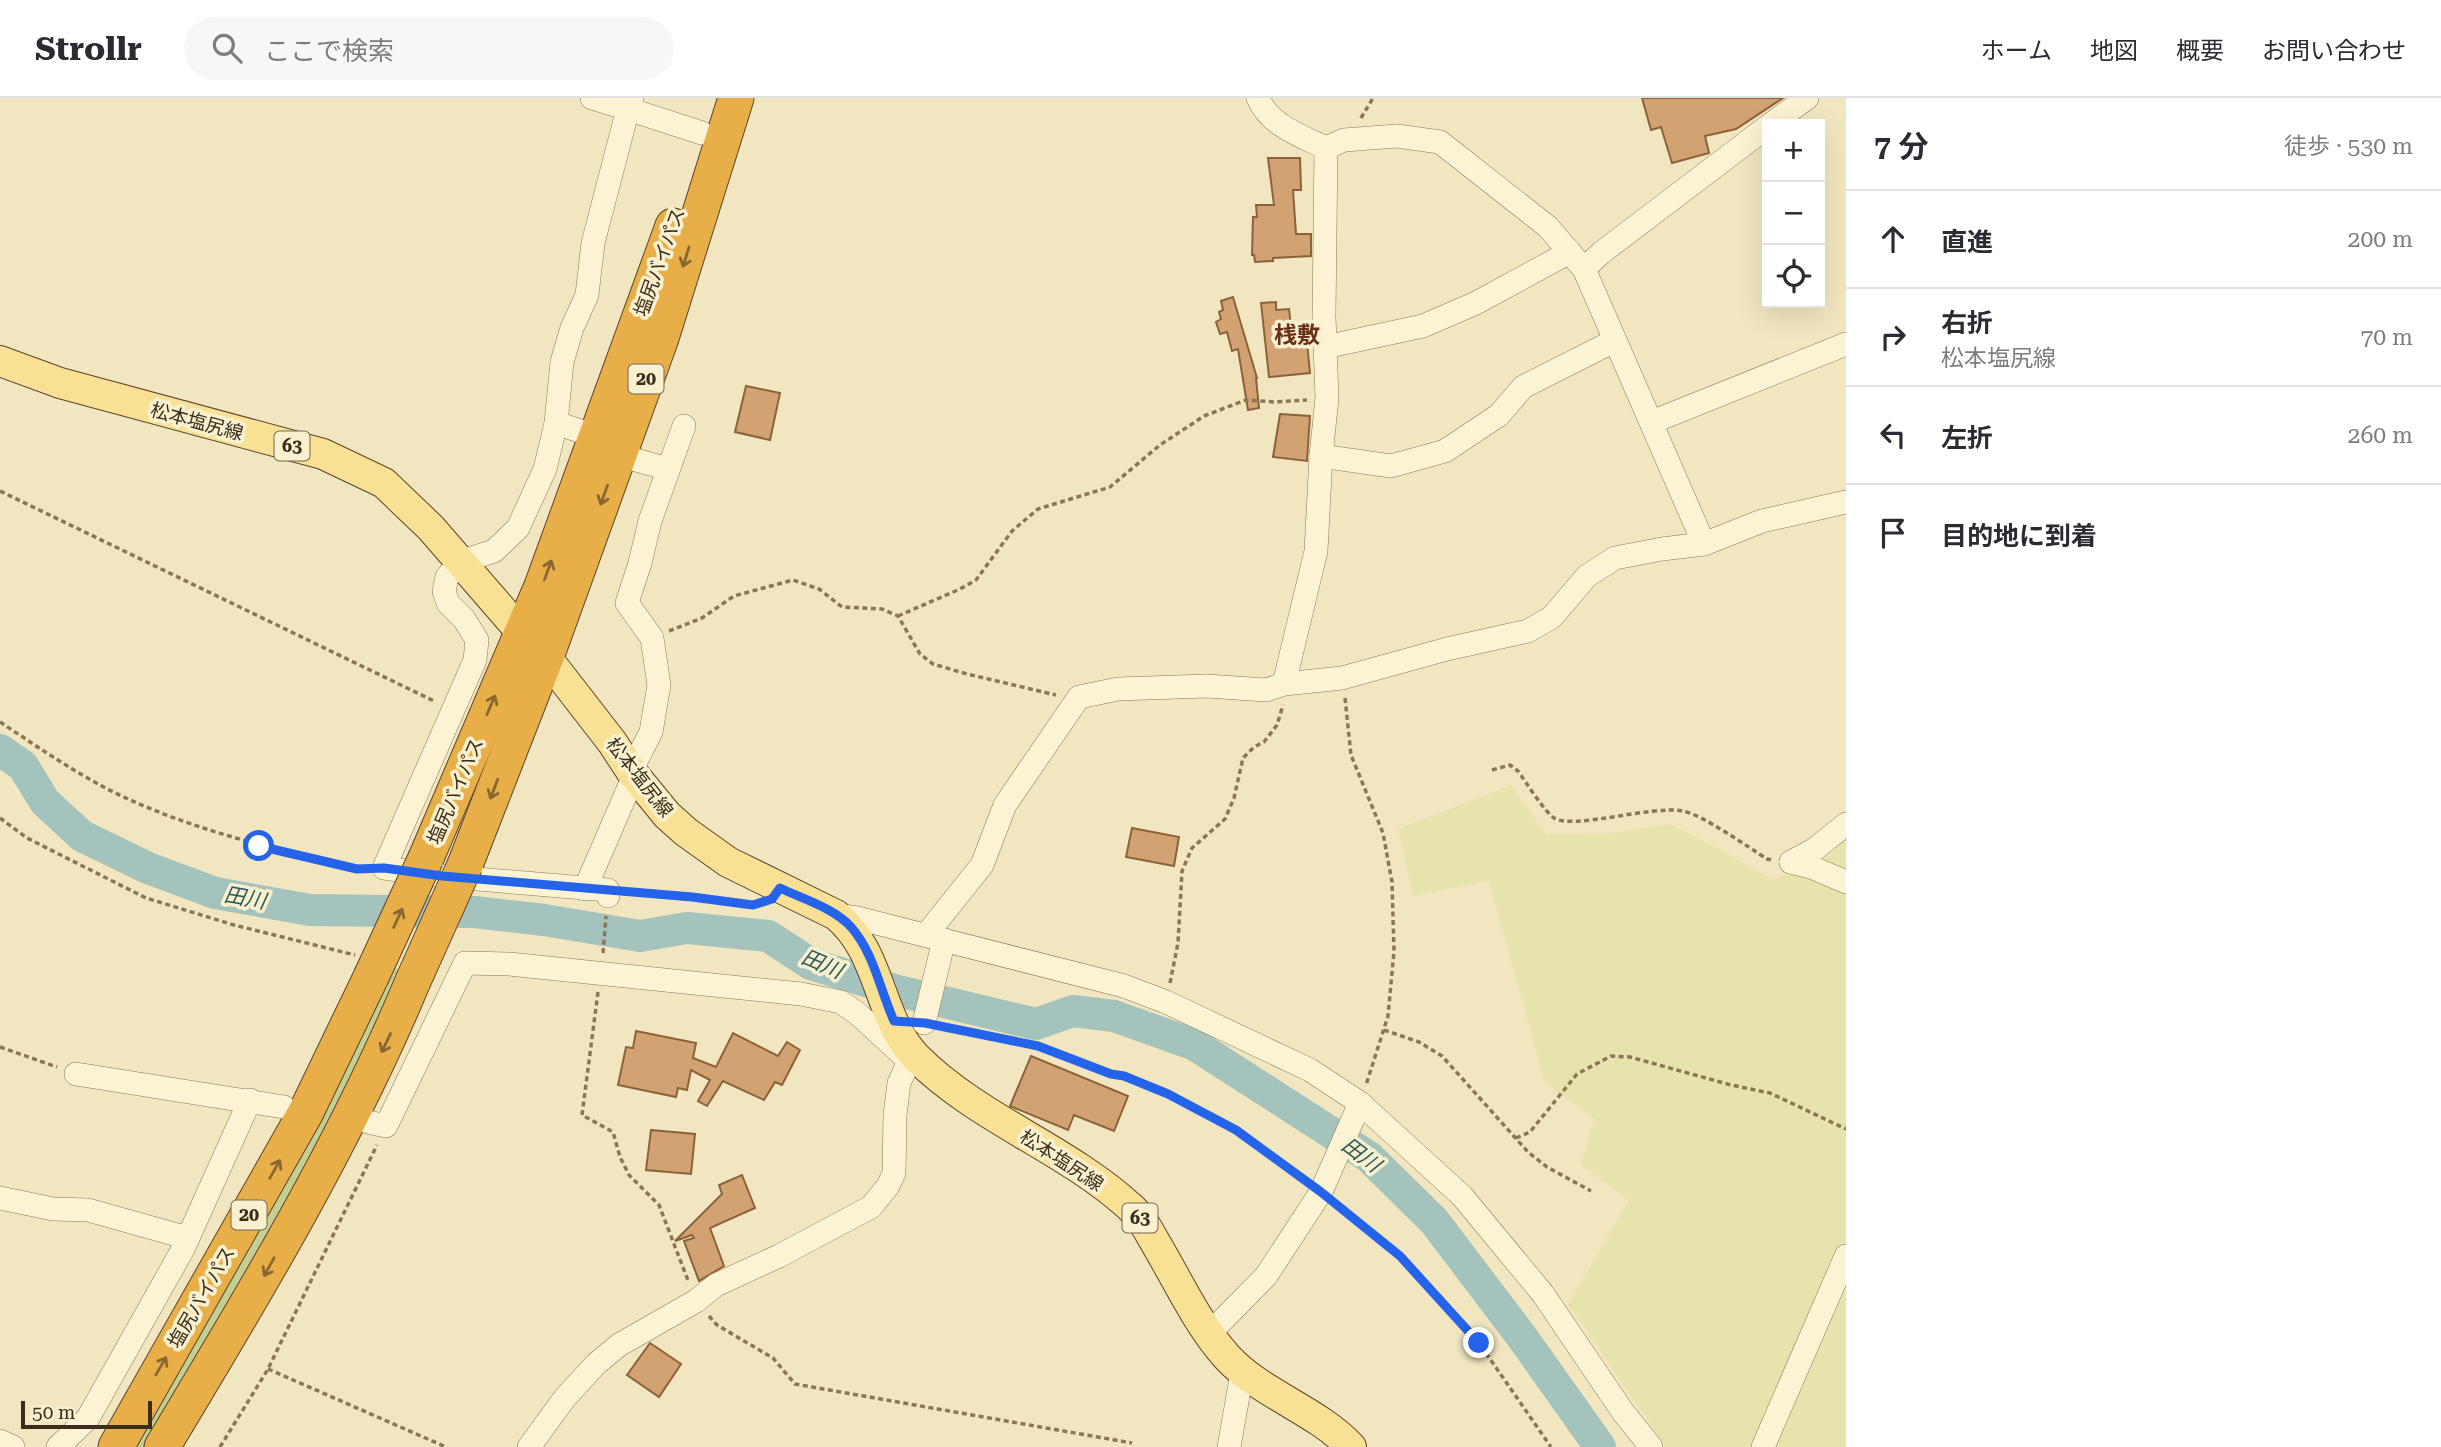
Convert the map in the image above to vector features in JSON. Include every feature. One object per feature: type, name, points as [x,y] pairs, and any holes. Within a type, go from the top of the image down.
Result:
[{"type":"highway","name":"塩尻バイパス","points":[[162,1447],[259,1286],[304,1204],[395,1024],[465,865],[534,645],[542,586],[671,230],[711,98]]},
{"type":"highway","name":"塩尻バイパス","points":[[116,1447],[306,1112],[363,966],[426,858],[534,645],[618,455],[661,338],[736,98]]},
{"type":"main road","name":"松本塩尻線","points":[[0,361],[60,383],[323,454],[384,483],[431,527],[534,645],[667,814],[686,832],[728,862],[836,915],[851,927],[869,956],[911,1057],[1131,1207],[1146,1225],[1209,1334],[1242,1373],[1313,1415],[1351,1447]]},
{"type":"street","points":[[592,98],[630,104],[702,134]]},
{"type":"street","points":[[1258,98],[1263,110],[1289,130],[1326,148]]},
{"type":"street","points":[[1778,119],[1807,98]]},
{"type":"street","points":[[630,104],[593,243],[587,295],[572,328],[562,362],[556,423],[545,469],[518,528],[494,551],[460,562],[447,577],[444,591],[448,603],[464,619],[477,640],[475,660],[384,868],[600,892],[629,787],[651,732],[659,685],[652,638],[627,603],[640,563],[649,521],[684,426]]},
{"type":"street","points":[[1325,346],[1423,326],[1577,260],[1601,253],[1762,131]]},
{"type":"street","points":[[1326,148],[1344,139],[1398,136],[1440,142],[1548,228],[1577,260],[1652,422],[1704,544]]},
{"type":"street","points":[[1287,683],[1316,551],[1327,398],[1324,206],[1326,148]]},
{"type":"street","points":[[1321,456],[1391,466],[1445,451],[1499,415],[1523,387],[1606,345],[1616,343]]},
{"type":"street","points":[[1652,422],[1846,344]]},
{"type":"street","points":[[556,423],[580,431]]},
{"type":"street","points":[[618,455],[668,469]]},
{"type":"street","points":[[925,1020],[938,941],[982,865],[1004,805],[1079,697],[1118,689],[1207,686],[1266,690],[1287,683],[1342,678],[1447,649],[1528,631],[1552,617],[1587,576],[1615,558],[1704,544],[1762,521],[1846,502]]},
{"type":"street","points":[[1791,862],[1815,849],[1846,824]]},
{"type":"street","points":[[1791,862],[1811,867],[1846,882]]},
{"type":"street","points":[[836,915],[857,918],[938,941],[1124,986],[1166,1002],[1310,1070],[1462,1196],[1543,1294],[1623,1412],[1651,1447]]},
{"type":"street","points":[[377,1124],[465,963],[509,964],[601,973],[801,994],[841,1002],[911,1057],[900,1083],[894,1173],[888,1186],[871,1207],[779,1256],[716,1285],[695,1301],[619,1345],[596,1364],[564,1399],[529,1447]]},
{"type":"street","points":[[76,1074],[284,1107]]},
{"type":"street","points":[[58,1447],[88,1418],[188,1238],[250,1100]]},
{"type":"street","points":[[1209,1334],[1266,1276],[1322,1189],[1357,1109]]},
{"type":"street","points":[[0,1198],[54,1209],[88,1210],[188,1238]]},
{"type":"street","points":[[1763,1447],[1846,1256]]},
{"type":"street","points":[[1229,1447],[1242,1373]]},
{"type":"street","points":[[0,1441],[13,1447]]},
{"type":"path","points":[[898,616],[976,580],[1012,531],[1038,509],[1110,487],[1160,445],[1204,416],[1246,400],[1275,402],[1327,398]]},
{"type":"path","points":[[0,491],[455,710]]},
{"type":"path","points":[[652,638],[702,618],[734,596],[793,580],[819,589],[842,607],[882,609],[898,616],[920,654],[933,664],[1060,696],[1079,697]]},
{"type":"path","points":[[1342,678],[1351,755],[1383,834],[1391,882],[1394,951],[1388,1016],[1357,1109]]},
{"type":"path","points":[[1166,1002],[1178,943],[1182,871],[1192,848],[1225,819],[1234,798],[1243,758],[1264,742],[1277,725],[1287,683]]},
{"type":"path","points":[[0,722],[65,766],[137,803],[259,846],[357,869],[384,868]]},
{"type":"path","points":[[1492,770],[1510,765],[1518,771],[1554,818],[1573,823],[1650,811],[1682,811],[1699,817],[1768,859],[1791,862]]},
{"type":"path","points":[[0,818],[27,838],[146,898],[363,966]]},
{"type":"path","points":[[780,888],[772,899],[753,905],[600,892],[601,973],[582,1115],[613,1132],[620,1157],[629,1175],[659,1205],[695,1301],[717,1325],[774,1358],[795,1384],[1132,1443]]},
{"type":"path","points":[[925,1020],[1038,1046],[1111,1074],[1124,1076],[1168,1094],[1236,1130],[1322,1189],[1400,1256],[1470,1333],[1551,1447]]},
{"type":"path","points":[[1384,1030],[1419,1042],[1442,1056],[1528,1152],[1547,1167],[1591,1191]]},
{"type":"path","points":[[0,1046],[76,1074]]},
{"type":"path","points":[[1516,1138],[1530,1132],[1577,1074],[1611,1056],[1630,1057],[1770,1093],[1846,1129]]},
{"type":"path","points":[[220,1447],[268,1369],[377,1124]]},
{"type":"path","points":[[268,1369],[446,1447]]},
{"type":"shaded area","points":[[1511,785],[1546,834],[1611,833],[1670,824],[1773,880],[1826,858],[1846,840],[1846,1447],[1666,1447],[1568,1304],[1629,1200],[1581,1165],[1594,1119],[1545,1083],[1489,881],[1413,896],[1398,829]]},
{"type":"green space","points":[[393,968],[399,969],[385,1017],[345,1103],[153,1447],[132,1447]]},
{"type":"building","points":[[1642,98],[1783,98],[1736,129],[1705,136],[1709,153],[1672,163],[1661,127],[1651,130]]},
{"type":"building","points":[[1268,158],[1300,158],[1301,190],[1293,190],[1296,234],[1311,234],[1311,256],[1255,262],[1252,255],[1256,205],[1274,205]]},
{"type":"building","points":[[1233,297],[1257,378],[1259,408],[1248,410],[1238,349],[1232,351],[1227,332],[1220,334],[1216,322],[1221,319],[1221,301]]},
{"type":"building","points":[[1276,302],[1276,310],[1289,309],[1293,343],[1307,342],[1310,373],[1269,377],[1261,303]]},
{"type":"building","points":[[746,386],[780,393],[770,440],[735,432]]},
{"type":"building","points":[[1280,414],[1310,416],[1307,461],[1273,457]]},
{"type":"building","points":[[1132,828],[1179,837],[1174,866],[1126,857]]},
{"type":"building","points":[[636,1031],[696,1043],[693,1058],[716,1067],[733,1033],[778,1056],[787,1042],[800,1050],[782,1085],[775,1082],[764,1100],[723,1081],[707,1106],[698,1101],[710,1080],[691,1070],[687,1090],[678,1088],[676,1097],[618,1085],[626,1047],[633,1048]]},
{"type":"building","points":[[1031,1056],[1128,1096],[1114,1131],[1074,1115],[1068,1130],[1010,1106]]},
{"type":"building","points":[[651,1130],[695,1134],[691,1174],[646,1170]]},
{"type":"building","points":[[742,1175],[755,1208],[710,1228],[724,1266],[699,1281],[684,1241],[694,1238],[692,1235],[675,1241],[722,1194],[719,1185]]},
{"type":"building","points":[[650,1343],[681,1364],[659,1397],[627,1375]]},
{"type":"waterway","name":"田川","points":[[0,750],[23,766],[45,802],[82,836],[148,868],[215,893],[310,910],[474,912],[640,936],[687,928],[768,936],[811,964],[898,991],[1036,1024],[1073,1011],[1114,1016],[1195,1045],[1369,1157],[1434,1221],[1522,1337],[1600,1447]]},
{"type":"district","name":"桟敷","points":[[1297,335]]},
{"type":"route","points":[[259,846],[357,869],[384,868],[442,876],[692,897],[753,905],[772,899],[780,888],[836,915],[851,927],[869,956],[894,1021],[925,1023],[1038,1046],[1168,1094],[1236,1130],[1321,1192],[1400,1256],[1479,1343]]}]
